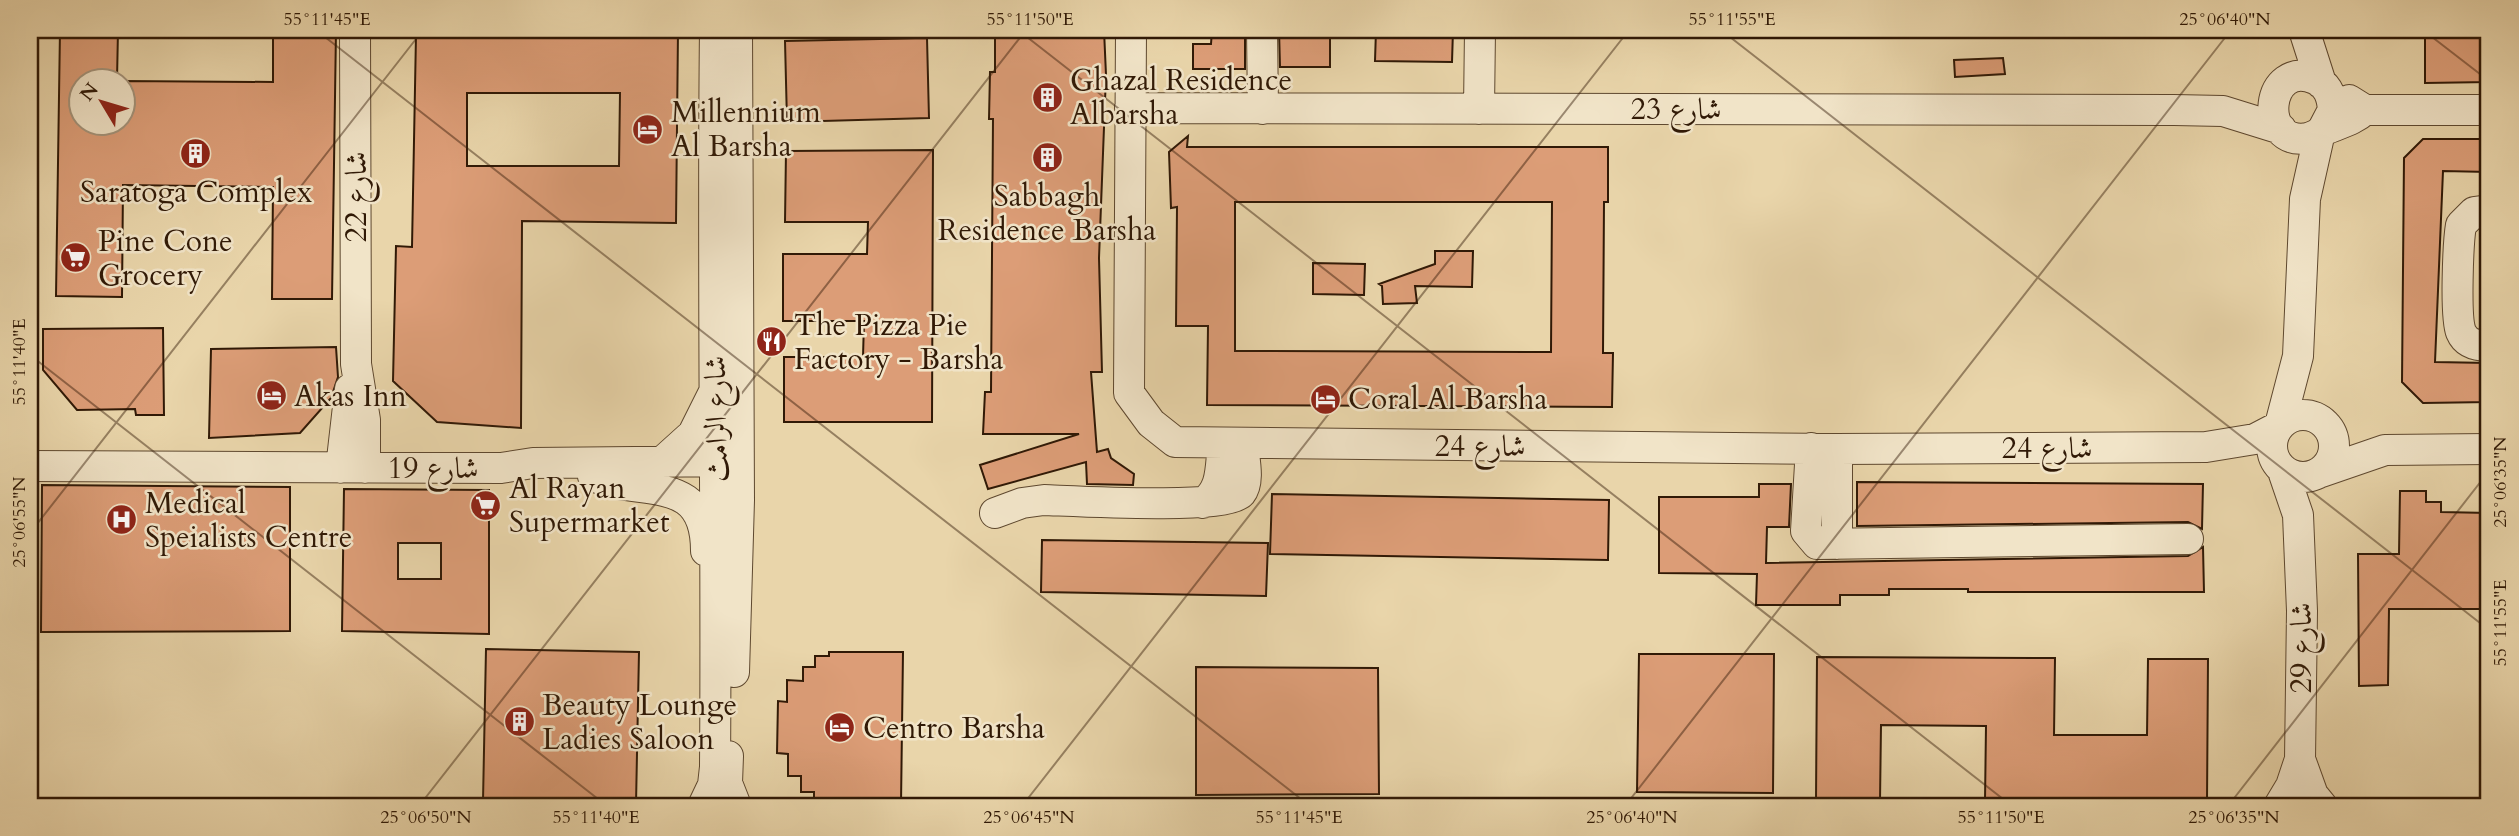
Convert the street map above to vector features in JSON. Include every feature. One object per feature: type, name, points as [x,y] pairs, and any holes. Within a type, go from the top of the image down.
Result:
[{"type":"street","name":"شارع 22","points":[[353,468],[365,420],[356,364],[355,30]]},
{"type":"street","name":"شارع الرامث","points":[[715,30],[712,227],[716,387],[728,470],[738,624],[727,775],[736,806]]},
{"type":"street","name":"شارع الرامث","points":[[704,806],[713,785],[715,767],[716,613],[728,470],[737,30]]},
{"type":"street","name":"شارع 24","points":[[1130,30],[1129,393],[1161,435],[1175,442],[1191,445],[1824,449],[2216,446],[2255,439],[2279,426]]},
{"type":"street","points":[[1262,30],[1263,109]]},
{"type":"street","points":[[1479,109],[1480,30]]},
{"type":"street","points":[[2303,30],[2284,83],[2272,107],[2305,199]]},
{"type":"street","points":[[2303,30],[2333,110],[2321,132],[2305,199],[2298,356],[2272,451],[2281,469],[2296,477],[2319,473],[2385,450]]},
{"type":"street","points":[[2284,83],[2303,77],[2323,85],[2365,110],[2489,110]]},
{"type":"street","name":"شارع 23","points":[[2223,111],[2284,83]]},
{"type":"street","name":"شارع 23","points":[[1130,108],[2223,111],[2282,130]]},
{"type":"street","points":[[2282,130],[2301,138],[2358,117],[2365,110]]},
{"type":"street","points":[[2489,210],[2474,212],[2466,218],[2460,235],[2461,332],[2474,345],[2489,346]]},
{"type":"street","points":[[2298,356],[2320,421],[2333,438],[2333,453],[2319,473]]},
{"type":"street","points":[[662,462],[693,434],[716,387]]},
{"type":"street","points":[[2279,426],[2296,415],[2320,421],[2348,438],[2385,450],[2489,449]]},
{"type":"street","points":[[995,513],[1022,503],[1044,500],[1203,503],[1213,495],[1233,445]]},
{"type":"street","name":"شارع 24","points":[[2216,446],[2281,469]]},
{"type":"street","points":[[1824,449],[1806,531],[1816,544],[2188,539]]},
{"type":"street","name":"شارع 19","points":[[30,466],[501,468],[533,463],[662,462],[728,470]]},
{"type":"street","name":"شارع 19","points":[[501,468],[532,474],[593,476],[728,470]]},
{"type":"street","name":"شارع 29","points":[[2279,806],[2291,786],[2300,759],[2302,611],[2298,515],[2281,469]]},
{"type":"street","name":"شارع 29","points":[[2299,537],[2319,473]]},
{"type":"street","points":[[593,476],[615,484],[659,488],[692,507],[704,527],[708,582],[716,613]]},
{"type":"street","name":"شارع 29","points":[[2300,759],[2314,795],[2322,806]]},
{"type":"building","name":"Saratoga Complex","points":[[60,30],[118,30],[117,66],[66,66],[66,136],[136,136],[136,81],[273,82],[273,30],[336,30],[332,299],[272,299],[273,187],[123,185],[122,297],[56,296]]},
{"type":"building","points":[[995,30],[1104,30],[1106,75],[1099,258],[1102,372],[1091,372],[1097,452],[1108,449],[1111,458],[1134,474],[1133,485],[1087,484],[1086,462],[988,489],[980,465],[1079,434],[983,434],[985,392],[991,392],[993,119],[989,119],[990,72],[995,72]]},
{"type":"building","points":[[1212,30],[1245,30],[1245,69],[1193,69],[1193,44],[1211,44]]},
{"type":"building","points":[[1279,30],[1330,30],[1330,67],[1280,67]]},
{"type":"building","points":[[1376,30],[1453,30],[1452,62],[1375,61]]},
{"type":"building","points":[[2425,30],[2489,30],[2489,82],[2425,83]]},
{"type":"building","name":"Millennium Al Barsha","points":[[678,31],[676,223],[522,221],[521,428],[437,422],[393,381],[396,246],[412,247],[416,35]],"holes":[[[467,93],[620,93],[619,166],[467,166]]]},
{"type":"building","points":[[927,38],[929,118],[787,122],[785,41]]},
{"type":"building","points":[[2003,58],[2005,74],[1955,77],[1954,60]]},
{"type":"building","points":[[1188,136],[1187,147],[1608,147],[1608,202],[1604,202],[1603,353],[1613,353],[1612,407],[1207,405],[1208,326],[1176,326],[1177,207],[1171,208],[1169,152]],"holes":[[[1235,202],[1552,202],[1551,352],[1235,351]]]},
{"type":"building","points":[[2423,139],[2489,139],[2489,172],[2443,171],[2435,362],[2489,363],[2489,402],[2423,403],[2402,382],[2404,158]]},
{"type":"building","points":[[933,150],[932,422],[784,422],[784,357],[863,357],[864,321],[783,321],[783,254],[867,254],[868,222],[785,222],[786,151]]},
{"type":"building","points":[[1435,251],[1473,251],[1472,287],[1415,286],[1417,303],[1383,304],[1382,286],[1379,284],[1435,264]]},
{"type":"building","points":[[1313,263],[1365,264],[1364,295],[1313,294]]},
{"type":"building","points":[[163,328],[164,415],[136,415],[135,409],[77,410],[43,370],[43,329]]},
{"type":"building","name":"Akas Inn","points":[[336,347],[338,377],[331,398],[300,433],[209,438],[211,349]]},
{"type":"building","points":[[1857,482],[2203,484],[2202,529],[2188,522],[1857,526]]},
{"type":"building","points":[[1759,484],[1791,484],[1789,527],[1767,527],[1766,563],[2188,556],[2203,547],[2204,592],[1968,592],[1968,589],[1889,589],[1889,595],[1840,595],[1840,605],[1756,605],[1757,574],[1659,573],[1659,497],[1759,497]]},
{"type":"building","points":[[42,485],[290,487],[290,631],[41,632]]},
{"type":"building","points":[[344,489],[489,490],[489,634],[342,631]],"holes":[[[398,543],[441,543],[441,579],[398,579]]]},
{"type":"building","points":[[2400,491],[2426,491],[2426,502],[2441,502],[2441,512],[2489,513],[2489,609],[2389,609],[2388,685],[2359,686],[2358,554],[2399,554]]},
{"type":"building","points":[[1272,494],[1609,500],[1608,560],[1270,554]]},
{"type":"building","points":[[1042,540],[1268,543],[1266,596],[1041,592]]},
{"type":"building","name":"Beauty Lounge Ladies Saloon","points":[[486,649],[639,652],[636,804],[483,801]]},
{"type":"building","name":"Centro Barsha","points":[[829,652],[903,652],[901,804],[814,803],[814,792],[801,792],[801,776],[788,776],[788,754],[777,753],[778,701],[787,702],[787,680],[803,681],[803,667],[815,667],[815,656],[829,656]]},
{"type":"building","points":[[1639,654],[1774,654],[1773,793],[1637,792]]},
{"type":"building","points":[[1817,657],[2055,658],[2054,735],[2147,735],[2148,659],[2208,659],[2207,802],[1985,801],[1986,726],[1881,725],[1880,801],[1816,800]]},
{"type":"building","points":[[1196,667],[1378,668],[1379,794],[1196,795]]},
{"type":"place","name":"Ghazal Residence Albarsha","points":[[1047,97]]},
{"type":"place","name":"Millennium Al Barsha","points":[[648,129]]},
{"type":"place","name":"Saratoga Complex","points":[[196,154]]},
{"type":"place","name":"Sabbagh Residence Barsha","points":[[1047,158]]},
{"type":"place","name":"Pine Cone Grocery","points":[[75,258]]},
{"type":"place","name":"The Pizza Pie Factory - Barsha","points":[[771,342]]},
{"type":"place","name":"Akas Inn","points":[[271,396]]},
{"type":"place","name":"Coral Al Barsha","points":[[1325,399]]},
{"type":"place","name":"Al Rayan Supermarket","points":[[486,505]]},
{"type":"place","name":"Medical Speialists Centre","points":[[122,520]]},
{"type":"place","name":"Beauty Lounge Ladies Saloon","points":[[519,722]]},
{"type":"place","name":"Centro Barsha","points":[[840,728]]}]
